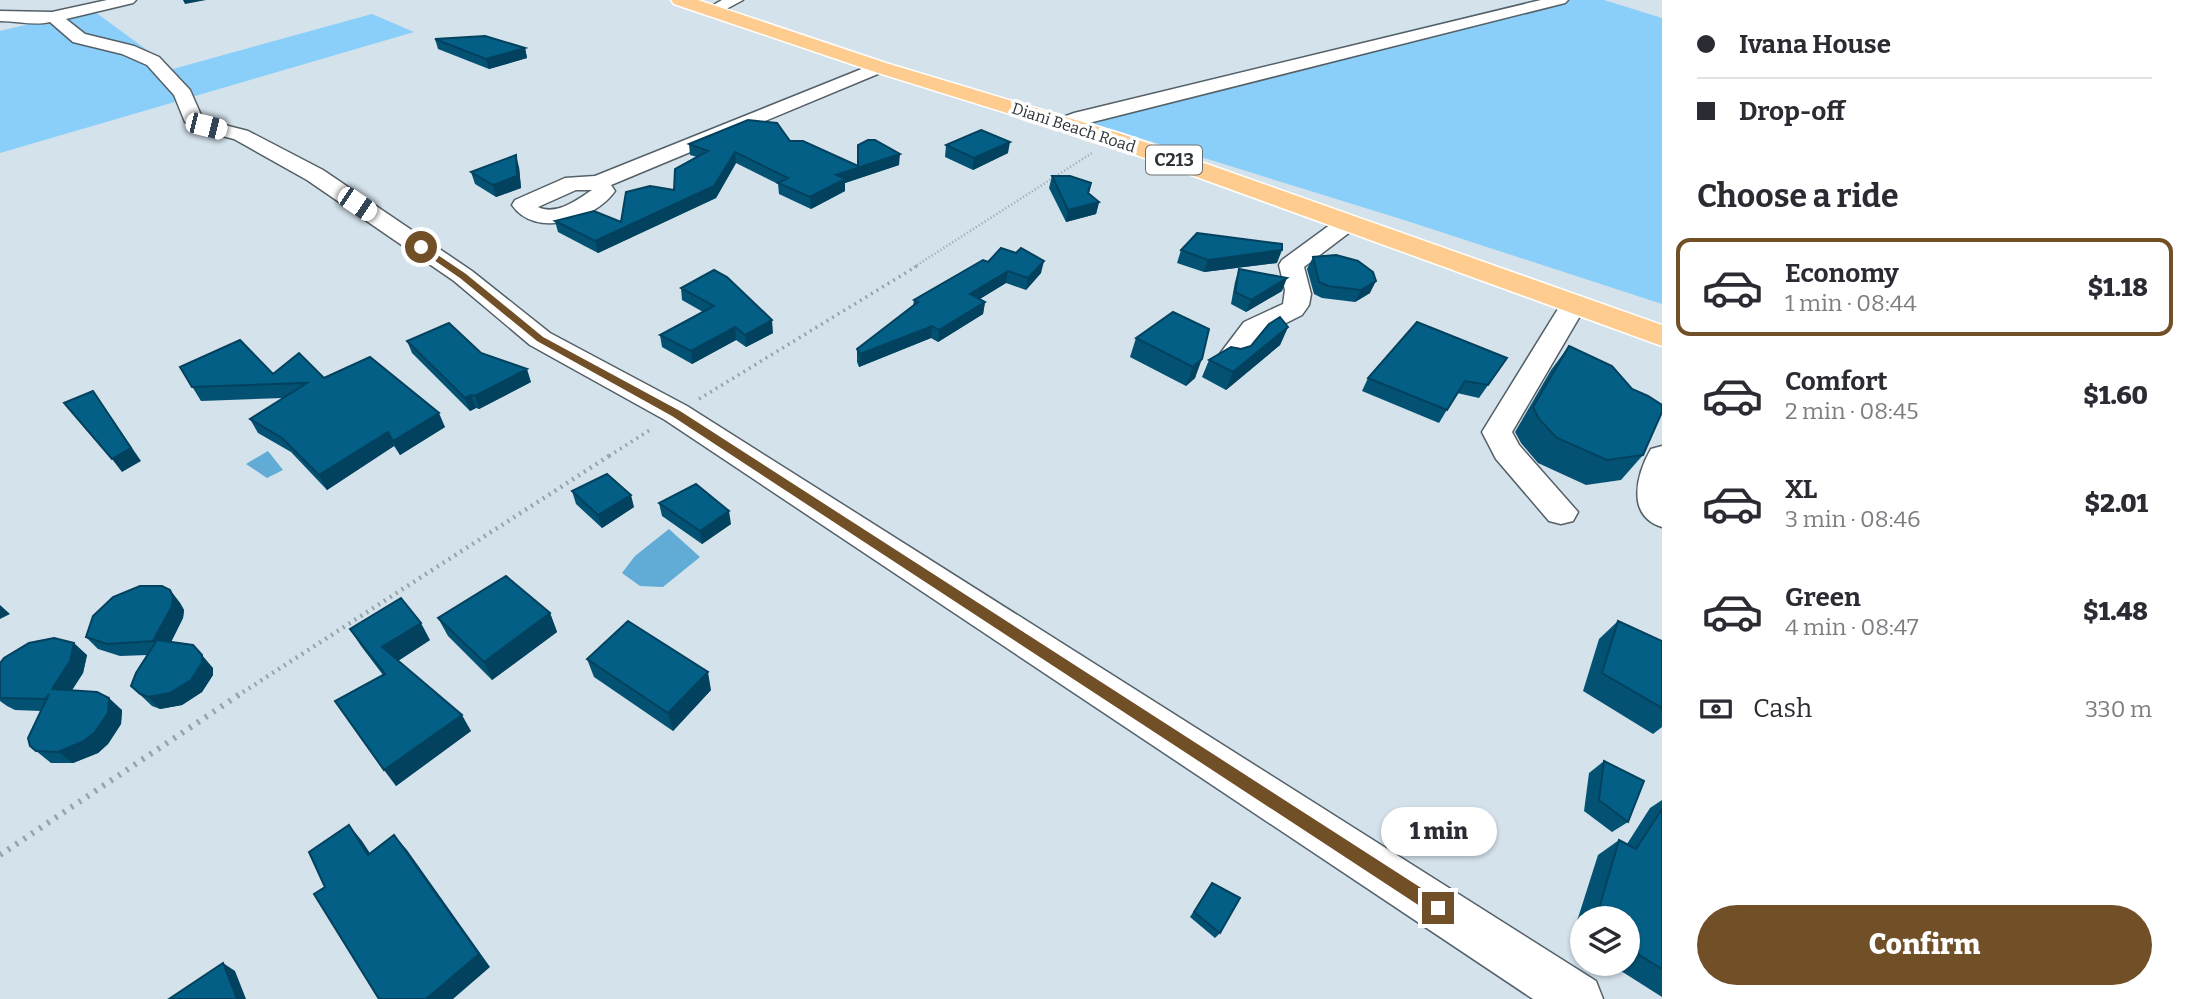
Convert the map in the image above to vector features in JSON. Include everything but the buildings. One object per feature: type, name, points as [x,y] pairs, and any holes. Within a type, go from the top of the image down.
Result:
[{"type":"main road","name":"Diani Beach Road","points":[[680,0],[879,66],[1114,139],[1662,336]]},
{"type":"street","points":[[0,29],[128,0]]},
{"type":"street","points":[[711,11],[735,0]]},
{"type":"street","points":[[1065,123],[1560,0]]},
{"type":"street","points":[[0,16],[54,17],[79,37],[128,50],[153,61],[183,94],[192,118],[206,126],[241,135],[315,175],[463,276],[540,339],[676,413],[1578,999]]},
{"type":"street","points":[[598,183],[879,66]]},
{"type":"street","points":[[1233,355],[1245,337],[1259,324],[1281,317],[1295,308],[1299,295],[1291,265],[1346,224]]},
{"type":"street","points":[[1561,512],[1507,451],[1497,432],[1574,304]]},
{"type":"street","points":[[1662,457],[1652,485],[1655,508],[1662,514]]},
{"type":"path","points":[[0,855],[267,676],[676,413],[893,281],[1114,139]]},
{"type":"shaded area","points":[[1534,0],[1604,0],[1662,18],[1662,304],[1404,220],[1069,116]]},
{"type":"shaded area","points":[[91,9],[173,69],[372,14],[414,32],[0,153],[0,31]]},
{"type":"shaded area","points":[[268,451],[283,470],[267,478],[246,464]]},
{"type":"shaded area","points":[[669,529],[700,557],[663,587],[640,586],[622,573],[635,556]]},
{"type":"route","points":[[421,247],[463,276],[540,339],[676,413],[1438,908]]}]
